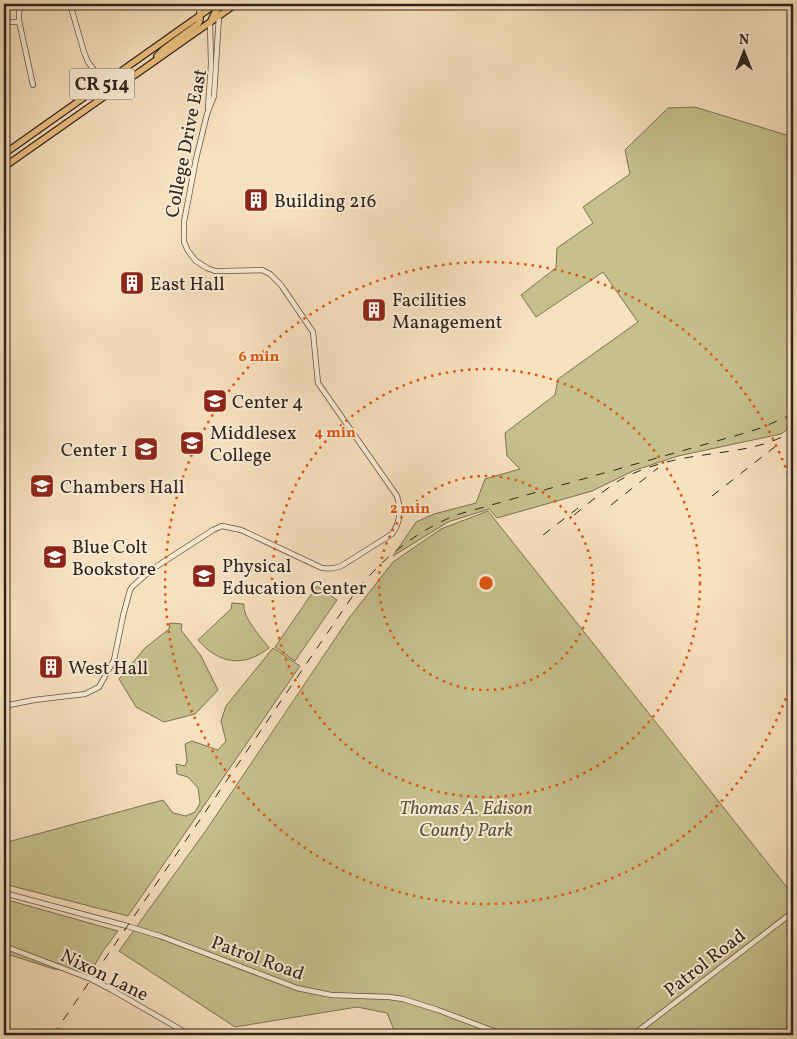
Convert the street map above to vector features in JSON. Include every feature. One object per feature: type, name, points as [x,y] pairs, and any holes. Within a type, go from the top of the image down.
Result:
[{"type":"main road","name":"CR 514","points":[[4,154],[216,4]]},
{"type":"main road","points":[[210,23],[222,4]]},
{"type":"main road","name":"CR 514","points":[[4,167],[236,4]]},
{"type":"main road","points":[[147,66],[164,49],[198,24],[200,14]]},
{"type":"street","points":[[23,4],[19,12],[19,22],[33,85]]},
{"type":"street","points":[[70,4],[88,62],[104,83]]},
{"type":"street","points":[[198,4],[200,14]]},
{"type":"street","name":"College Drive East","points":[[4,706],[34,700],[85,694],[99,687],[114,660],[130,590],[151,570],[213,530],[222,526],[240,530],[322,568],[330,569],[338,568],[348,563],[392,534],[398,522],[400,504],[397,496],[318,383],[313,332],[281,285],[270,274],[262,270],[215,271],[207,268],[196,261],[188,252],[184,242],[184,222],[196,159],[207,114],[214,96],[219,16]]},
{"type":"street","points":[[4,22],[19,22]]},
{"type":"street","points":[[207,114],[211,64],[210,23]]},
{"type":"street","name":"Patrol Road","points":[[4,893],[160,936],[297,988],[331,995],[389,996],[403,999],[504,1035]]},
{"type":"street","name":"Patrol Road","points":[[633,1035],[793,912]]},
{"type":"street","name":"Nixon Lane","points":[[4,946],[91,979],[190,1035]]},
{"type":"green space","points":[[695,107],[793,137],[793,425],[781,434],[678,456],[633,471],[592,491],[497,518],[489,509],[448,522],[393,556],[416,522],[434,514],[476,503],[485,479],[520,469],[507,456],[505,433],[555,395],[558,379],[638,322],[603,272],[536,317],[521,295],[556,268],[557,248],[593,223],[583,207],[630,174],[625,150],[668,108]]},
{"type":"green space","name":"Thomas A. Edison County Park","points":[[488,511],[793,895],[793,1035],[396,1035],[387,1013],[357,1007],[235,1027],[119,951],[207,829],[349,618],[393,562],[441,529]]},
{"type":"green space","points":[[317,586],[337,600],[295,661],[275,647]]},
{"type":"green space","points":[[232,603],[244,604],[249,621],[269,648],[250,659],[241,661],[223,658],[214,654],[198,640],[231,609]]},
{"type":"green space","points":[[170,623],[182,624],[181,630],[201,656],[218,690],[195,714],[164,722],[136,707],[119,679],[145,648],[169,629]]},
{"type":"green space","points":[[273,648],[300,666],[128,916],[4,884],[4,843],[163,800],[173,813],[186,816],[195,812],[200,803],[198,788],[188,777],[177,774],[176,764],[185,766],[187,761],[185,744],[192,741],[218,750],[226,741],[221,721],[226,706]]},
{"type":"green space","points":[[4,899],[118,931],[91,971],[54,969],[4,953]]},
{"type":"railway","points":[[53,1035],[354,594],[387,558],[413,538],[456,515],[745,433],[793,414]]},
{"type":"railway","points":[[574,515],[620,480],[644,469],[677,460],[768,443],[793,431]]},
{"type":"railway","points":[[712,496],[781,442]]},
{"type":"railway","points":[[611,505],[658,468]]},
{"type":"railway","points":[[543,535],[578,508]]},
{"type":"place","name":"Building 216","points":[[256,200]]},
{"type":"place","name":"East Hall","points":[[132,283]]},
{"type":"place","name":"Facilities Management","points":[[374,310]]},
{"type":"place","name":"Center 4","points":[[215,401]]},
{"type":"place","name":"Middlesex College","points":[[192,443]]},
{"type":"place","name":"Center 1","points":[[146,449]]},
{"type":"place","name":"Chambers Hall","points":[[42,486]]},
{"type":"place","name":"Blue Colt Bookstore","points":[[55,557]]},
{"type":"place","name":"Physical Education Center","points":[[204,576]]},
{"type":"place","name":"West Hall","points":[[51,667]]}]
